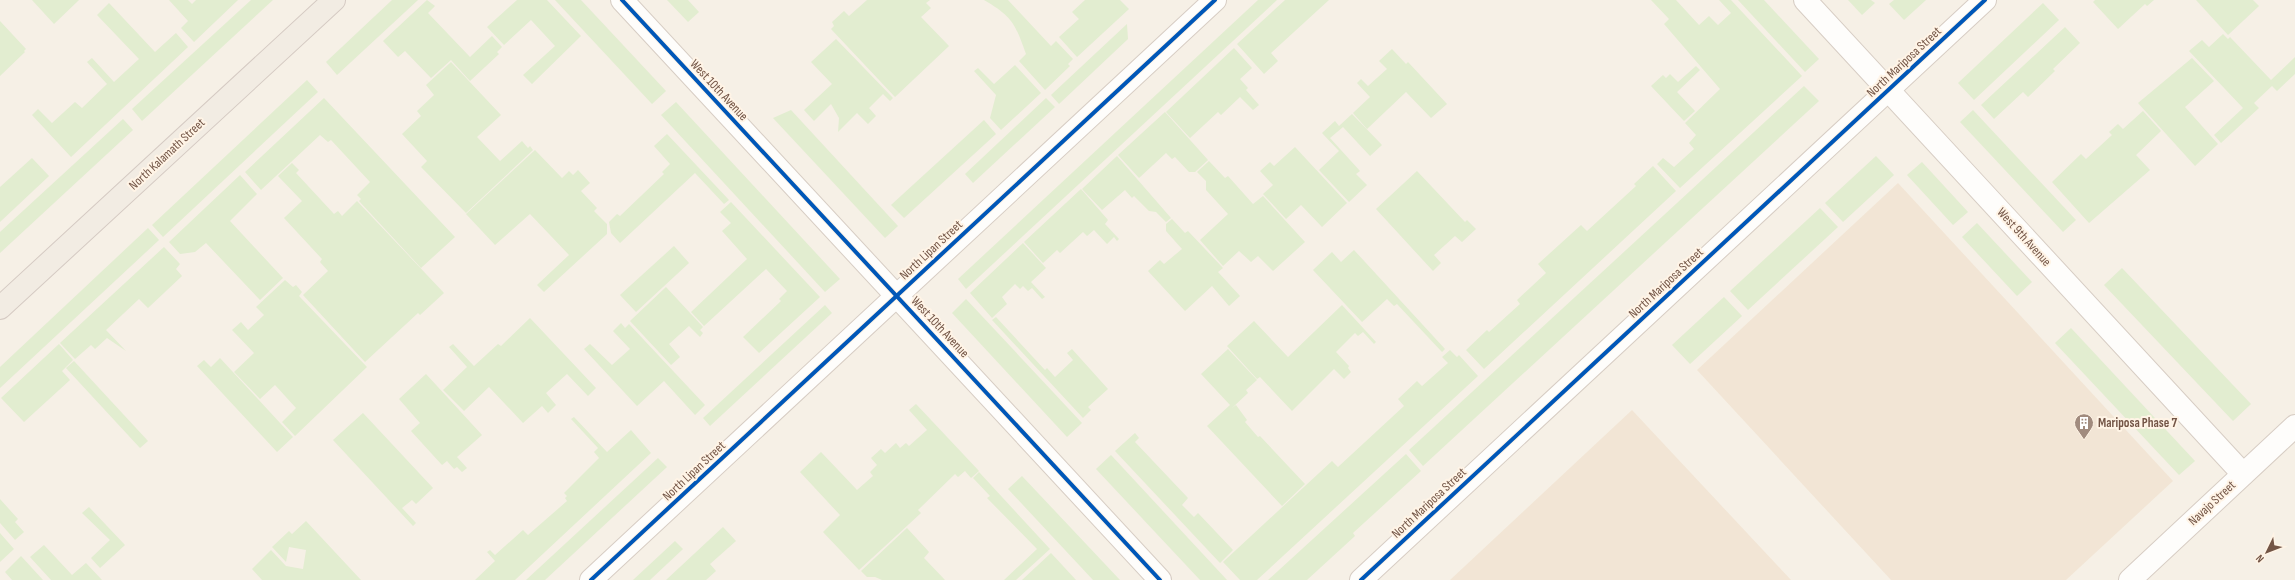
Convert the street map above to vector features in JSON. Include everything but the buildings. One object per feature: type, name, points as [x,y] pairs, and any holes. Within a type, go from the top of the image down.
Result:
[{"type":"main road","name":"North Kalamath Street","points":[[0,308],[334,0]]},
{"type":"street","name":"West 10th Avenue","points":[[622,0],[1160,580]]},
{"type":"street","name":"North Lipan Street","points":[[591,580],[1215,0]]},
{"type":"street","name":"West 9th Avenue","points":[[1805,0],[2243,474]]},
{"type":"street","name":"North Mariposa Street","points":[[1361,580],[1985,0]]},
{"type":"street","name":"Navajo Street","points":[[2130,580],[2295,426]]},
{"type":"shaded area","name":"Mariposa Phase 7","points":[[1898,183],[2173,481],[2066,580],[1891,580],[1697,370]]},
{"type":"shaded area","points":[[1632,410],[1791,580],[1450,580]]},
{"type":"green space","points":[[32,0],[79,0],[54,24]]},
{"type":"green space","points":[[169,0],[188,0],[192,4],[196,0],[238,0],[194,42],[181,28],[188,21]]},
{"type":"green space","points":[[251,0],[273,0],[142,121],[132,109]]},
{"type":"green space","points":[[392,0],[418,0],[337,75],[326,62]]},
{"type":"green space","points":[[427,0],[435,6],[428,13],[470,57],[492,36],[502,47],[497,52],[499,54],[470,81],[451,60],[431,78],[405,51],[398,57],[383,41]]},
{"type":"green space","points":[[517,0],[547,0],[581,36],[532,84],[523,75],[555,46],[531,20],[504,45],[487,27]]},
{"type":"green space","points":[[555,0],[581,0],[666,91],[652,104]]},
{"type":"green space","points":[[667,0],[688,0],[699,12],[688,22]]},
{"type":"green space","points":[[867,0],[930,0],[926,3],[931,8],[921,17],[949,46],[895,97],[831,29],[834,26],[832,22],[844,11],[849,16]]},
{"type":"green space","points":[[984,0],[1008,0],[1051,46],[1056,41],[1073,59],[1068,64],[1070,66],[1045,90],[1019,61],[1026,54],[1016,28],[1012,22],[1001,11]]},
{"type":"green space","points":[[1085,0],[1120,0],[1129,9],[1077,57],[1059,37],[1079,19],[1072,12]]},
{"type":"green space","points":[[1258,0],[1277,0],[966,289],[958,279]]},
{"type":"green space","points":[[1285,0],[1329,0],[1271,53],[1278,61],[1264,74],[1237,44]]},
{"type":"green space","points":[[1651,0],[1676,0],[1699,25],[1709,16],[1718,25],[1731,13],[1719,0],[1731,0],[1802,76],[1680,188],[1657,164],[1663,158],[1674,167],[1694,149],[1689,143],[1696,135],[1685,123],[1720,89],[1664,24],[1669,19]]},
{"type":"green space","points":[[1738,0],[1764,0],[1819,59],[1805,72]]},
{"type":"green space","points":[[1848,0],[1871,0],[1875,3],[1862,15]]},
{"type":"green space","points":[[1894,0],[1926,0],[1904,20],[1889,4]]},
{"type":"green space","points":[[2095,0],[2154,0],[2147,6],[2145,4],[2118,29],[2093,2]]},
{"type":"green space","points":[[2196,0],[2253,0],[2259,6],[2228,35]]},
{"type":"green space","points":[[109,3],[155,52],[176,33],[188,47],[71,157],[32,115],[38,109],[52,123],[75,102],[82,108],[107,84],[87,62],[92,58],[114,82],[139,59],[97,15]]},
{"type":"green space","points":[[2043,3],[2059,20],[1974,100],[1958,83]]},
{"type":"green space","points":[[0,21],[26,49],[24,51],[25,52],[0,76]]},
{"type":"green space","points":[[1127,24],[1128,39],[1059,104],[1051,95]]},
{"type":"green space","points":[[2065,27],[2080,43],[2053,69],[2055,71],[2028,97],[2023,92],[1994,119],[1981,105]]},
{"type":"green space","points":[[2223,34],[2228,39],[2230,37],[2271,80],[2295,57],[2295,74],[2277,91],[2272,86],[2254,103],[2259,108],[2221,143],[2214,135],[2243,108],[2189,51],[2202,40],[2209,47]]},
{"type":"green space","points":[[836,39],[893,98],[890,101],[883,94],[869,108],[876,116],[868,124],[857,113],[838,132],[839,118],[831,104],[814,121],[804,110],[832,84],[811,62]]},
{"type":"green space","points":[[1234,48],[1252,68],[1240,79],[1248,88],[1246,90],[1259,105],[1253,110],[1240,97],[1221,115],[1218,112],[1190,138],[1166,112]]},
{"type":"green space","points":[[1392,49],[1406,64],[1408,62],[1447,104],[1431,118],[1406,92],[1367,129],[1353,113],[1370,97],[1357,83],[1361,79],[1368,86],[1387,69],[1379,61]]},
{"type":"green space","points":[[2192,58],[2214,81],[2185,107],[2218,144],[2195,166],[2138,103]]},
{"type":"green space","points":[[451,62],[501,115],[477,137],[500,161],[522,141],[528,148],[530,146],[533,150],[466,213],[421,167],[427,161],[402,134],[421,116],[417,111],[434,95],[426,85]]},
{"type":"green space","points":[[1015,65],[1041,93],[1001,130],[990,118],[996,95],[974,71],[978,68],[994,84]]},
{"type":"green space","points":[[1696,66],[1700,70],[1677,92],[1695,111],[1684,121],[1651,86],[1663,75],[1666,78],[1670,74],[1678,82]]},
{"type":"green space","points":[[307,80],[318,92],[163,237],[152,225]]},
{"type":"green space","points":[[1804,86],[1819,101],[1423,466],[1409,450]]},
{"type":"green space","points":[[324,98],[455,237],[421,268],[359,201],[361,199],[357,195],[370,182],[331,140],[328,142],[320,135],[261,190],[245,172]]},
{"type":"green space","points":[[1046,98],[1055,107],[973,183],[965,174]]},
{"type":"green space","points":[[676,102],[840,279],[825,292],[661,115]]},
{"type":"green space","points":[[791,110],[898,226],[885,238],[773,118]]},
{"type":"green space","points":[[1973,110],[2076,220],[2063,232],[1960,122]]},
{"type":"green space","points":[[2143,111],[2161,131],[2136,155],[2150,170],[2089,223],[2052,182],[2081,154],[2086,159],[2112,135],[2109,132],[2118,124],[2123,129]]},
{"type":"green space","points":[[1165,112],[1208,160],[1195,172],[1189,172],[1175,157],[1172,159],[1166,153],[1139,178],[1118,155]]},
{"type":"green space","points":[[1352,114],[1382,145],[1370,156],[1343,127],[1330,138],[1360,171],[1356,174],[1367,185],[1349,202],[1319,170],[1339,151],[1322,133],[1335,121],[1339,126]]},
{"type":"green space","points":[[123,119],[133,130],[0,253],[0,232]]},
{"type":"green space","points":[[984,120],[996,134],[904,218],[891,205]]},
{"type":"green space","points":[[667,134],[729,200],[724,204],[695,173],[620,243],[611,233],[609,222],[617,214],[620,216],[664,174],[662,172],[670,164],[654,146]]},
{"type":"green space","points":[[1295,147],[1347,203],[1322,227],[1301,205],[1286,219],[1263,194],[1273,185],[1260,171],[1270,162],[1274,166]]},
{"type":"green space","points":[[535,150],[562,178],[569,171],[573,175],[578,170],[590,183],[581,191],[597,208],[594,211],[607,224],[607,234],[544,292],[537,285],[569,255],[530,214],[495,245],[466,214]]},
{"type":"green space","points":[[1117,156],[1171,218],[1166,222],[1156,212],[1149,211],[1134,196],[1132,198],[1125,190],[1102,210],[1082,189]]},
{"type":"green space","points":[[1876,156],[1894,175],[1843,222],[1825,203]]},
{"type":"green space","points":[[32,158],[49,176],[0,222],[0,187]]},
{"type":"green space","points":[[1209,161],[1225,178],[1228,176],[1253,204],[1263,196],[1305,242],[1273,271],[1258,256],[1251,262],[1239,251],[1223,266],[1200,240],[1228,214],[1206,190],[1206,181],[1197,172]]},
{"type":"green space","points":[[1922,162],[1968,212],[1953,225],[1907,175]]},
{"type":"green space","points":[[292,163],[299,170],[296,173],[334,214],[338,211],[342,216],[357,201],[444,293],[420,315],[418,313],[365,362],[303,295],[328,271],[320,262],[322,259],[284,218],[302,201],[278,176]]},
{"type":"green space","points":[[1653,166],[1676,191],[1484,369],[1466,350],[1487,330],[1489,332],[1520,304],[1517,300],[1546,273],[1538,264],[1581,225],[1587,231],[1636,186],[1634,184]]},
{"type":"green space","points":[[1417,171],[1465,222],[1467,220],[1476,229],[1462,242],[1455,236],[1434,255],[1441,263],[1433,271],[1376,209]]},
{"type":"green space","points":[[240,175],[257,194],[230,221],[283,278],[260,300],[206,243],[195,252],[180,254],[169,242]]},
{"type":"green space","points":[[1081,189],[1108,220],[1105,224],[1119,239],[1117,241],[1114,237],[1107,244],[1094,230],[1087,236],[1083,232],[1060,253],[1057,250],[1043,263],[1024,242]]},
{"type":"green space","points":[[731,202],[820,297],[759,353],[743,337],[781,301],[779,299],[787,291],[766,269],[704,326],[691,312],[747,259],[722,231],[731,223],[720,212]]},
{"type":"green space","points":[[1820,208],[1838,227],[1748,310],[1730,291]]},
{"type":"green space","points":[[1172,219],[1185,233],[1188,231],[1223,268],[1218,272],[1240,296],[1229,306],[1212,286],[1185,311],[1148,271],[1160,260],[1164,264],[1182,249],[1166,231],[1166,224]]},
{"type":"green space","points":[[1977,223],[2032,282],[2017,296],[1962,237]]},
{"type":"green space","points":[[148,228],[159,240],[0,388],[0,367]]},
{"type":"green space","points":[[1023,243],[1046,268],[1031,282],[1045,297],[1042,299],[1032,288],[1028,291],[1023,286],[1020,289],[1015,284],[1002,297],[1007,304],[992,318],[970,293]]},
{"type":"green space","points":[[674,246],[689,263],[636,312],[620,295]]},
{"type":"green space","points":[[164,247],[180,264],[176,269],[182,276],[148,308],[139,299],[106,330],[126,351],[107,338],[95,349],[91,345],[75,359],[60,343]]},
{"type":"green space","points":[[1354,250],[1445,349],[1442,352],[1397,304],[1394,306],[1387,299],[1362,322],[1313,270],[1332,252],[1341,262]]},
{"type":"green space","points":[[2122,268],[2251,404],[2233,421],[2104,285]]},
{"type":"green space","points":[[285,280],[293,287],[296,285],[302,292],[299,296],[367,367],[295,436],[282,422],[296,408],[275,385],[260,399],[234,372],[254,353],[232,330],[241,322],[248,330],[264,315],[256,307]]},
{"type":"green space","points":[[666,287],[703,327],[700,330],[703,333],[700,337],[689,326],[669,344],[680,357],[671,365],[630,321]]},
{"type":"green space","points":[[1724,297],[1742,316],[1690,364],[1672,345]]},
{"type":"green space","points":[[966,299],[1082,423],[1067,437],[952,313]]},
{"type":"green space","points":[[825,305],[832,313],[710,426],[703,418]]},
{"type":"green space","points":[[1342,305],[1376,342],[1374,344],[1363,332],[1358,336],[1355,333],[1336,352],[1349,366],[1348,368],[1351,372],[1344,379],[1334,369],[1292,411],[1260,377],[1257,379],[1227,346],[1254,321],[1288,357]]},
{"type":"green space","points":[[996,317],[1045,370],[1047,368],[1055,377],[1073,360],[1067,353],[1072,349],[1108,389],[1088,407],[1091,410],[1083,418],[992,320]]},
{"type":"green space","points":[[530,318],[596,388],[588,396],[567,374],[546,393],[556,405],[548,413],[542,406],[523,423],[489,387],[464,411],[443,390],[467,367],[449,347],[453,344],[474,366],[498,344],[501,346]]},
{"type":"green space","points":[[621,323],[625,328],[629,324],[705,405],[695,415],[664,381],[637,406],[584,349],[590,344],[612,365],[630,349],[613,331]]},
{"type":"green space","points":[[2071,328],[2195,461],[2179,475],[2055,343]]},
{"type":"green space","points":[[59,344],[73,360],[62,371],[70,380],[24,422],[1,398]]},
{"type":"green space","points":[[1228,349],[1257,380],[1246,390],[1248,393],[1232,408],[1236,405],[1247,420],[1245,422],[1258,437],[1260,436],[1305,484],[1282,506],[1207,426],[1230,405],[1201,374]]},
{"type":"green space","points":[[1450,350],[1457,357],[1459,355],[1478,376],[1257,580],[1240,580],[1223,562],[1332,461],[1338,467],[1404,406],[1398,399],[1417,381],[1422,386],[1448,363],[1442,357]]},
{"type":"green space","points":[[220,358],[293,437],[277,452],[197,366],[204,360],[211,367]]},
{"type":"green space","points":[[74,361],[148,441],[140,448],[66,368]]},
{"type":"green space","points":[[426,374],[482,435],[457,457],[467,468],[462,472],[457,467],[454,469],[447,461],[442,465],[411,431],[420,423],[399,399]]},
{"type":"green space","points":[[916,404],[979,471],[971,478],[965,471],[958,477],[955,474],[918,510],[921,513],[859,570],[823,532],[840,515],[800,472],[821,452],[857,490],[873,476],[870,472],[877,465],[871,458],[881,449],[885,453],[896,443],[900,448],[906,443],[909,446],[927,430],[909,410]]},
{"type":"green space","points":[[363,413],[433,488],[416,504],[412,500],[402,508],[416,523],[413,526],[333,440]]},
{"type":"green space","points":[[574,417],[607,452],[631,430],[651,453],[515,580],[475,580],[495,561],[487,552],[490,550],[495,555],[523,530],[528,535],[567,501],[565,498],[567,496],[564,493],[599,458],[594,452],[598,448],[571,419]]},
{"type":"green space","points":[[1135,433],[1139,438],[1135,442],[1188,498],[1182,505],[1194,517],[1198,513],[1233,550],[1220,563],[1115,451]]},
{"type":"green space","points":[[1406,454],[1421,471],[1353,533],[1355,536],[1307,580],[1268,580]]},
{"type":"green space","points":[[1111,455],[1227,580],[1200,580],[1096,469]]},
{"type":"green space","points":[[658,458],[667,467],[545,580],[526,580]]},
{"type":"green space","points":[[979,472],[1050,549],[1016,580],[1004,580],[1037,549],[987,498],[990,496],[973,478]]},
{"type":"green space","points":[[1022,476],[1120,580],[1093,580],[1008,489]]},
{"type":"green space","points":[[0,499],[18,519],[15,522],[24,532],[15,540],[0,523]]},
{"type":"green space","points":[[89,507],[125,545],[100,568],[91,558],[110,540],[82,513]]},
{"type":"green space","points":[[306,521],[361,580],[262,580],[252,569],[271,550],[286,566],[303,569],[306,550],[289,547],[286,562],[272,547],[289,531],[292,534]]},
{"type":"green space","points":[[723,527],[736,541],[710,564],[716,571],[706,580],[666,580]]},
{"type":"green space","points":[[907,528],[929,552],[924,558],[945,580],[882,580],[875,577],[867,577],[861,571]]},
{"type":"green space","points":[[0,533],[14,549],[0,562]]},
{"type":"green space","points":[[675,541],[683,549],[650,580],[633,580]]},
{"type":"green space","points":[[44,545],[72,575],[86,563],[102,580],[51,580],[30,557]]},
{"type":"green space","points":[[1051,553],[1076,580],[1022,580]]},
{"type":"green space","points":[[21,556],[43,580],[12,580],[5,572]]},
{"type":"cycle path","points":[[622,0],[1160,580]]},
{"type":"cycle path","points":[[591,580],[1215,0]]},
{"type":"cycle path","points":[[1361,580],[1985,0]]},
{"type":"place","name":"Mariposa Phase 7","points":[[2084,440]]}]
